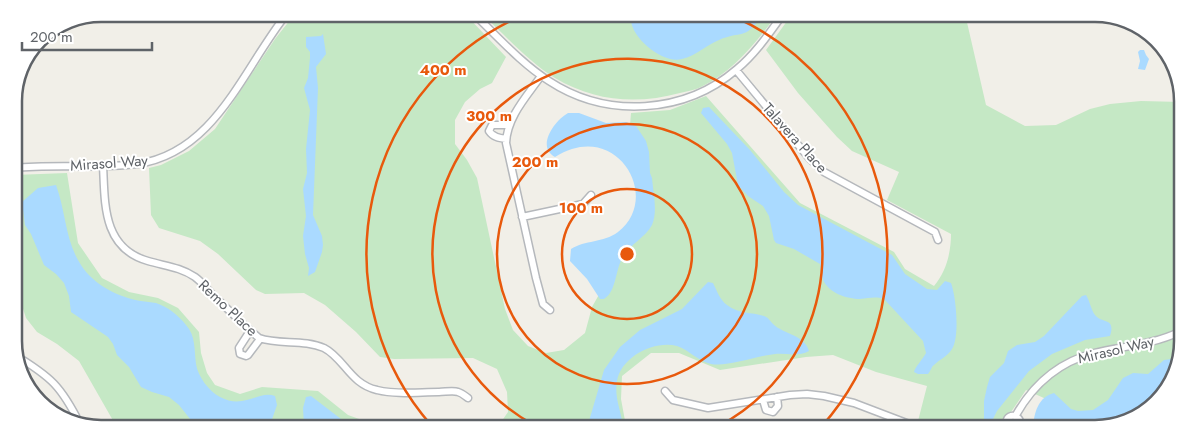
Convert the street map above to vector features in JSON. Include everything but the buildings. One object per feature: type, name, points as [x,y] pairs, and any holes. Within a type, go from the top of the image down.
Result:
[{"type":"street","name":"Mirasol Way","points":[[23,168],[138,163],[161,158],[181,148],[200,135],[219,112],[281,22]]},
{"type":"street","points":[[483,22],[541,76],[570,92],[593,101],[618,106],[645,106],[670,103],[714,86],[736,70],[756,51],[778,22]]},
{"type":"street","name":"Talavera Place","points":[[736,70],[824,172],[935,232],[938,240]]},
{"type":"street","points":[[541,76],[509,126],[506,150],[543,304],[550,310]]},
{"type":"street","points":[[506,139],[491,135],[489,131],[492,125],[509,126]]},
{"type":"street","name":"Remo Place","points":[[104,165],[107,221],[121,245],[132,254],[147,261],[180,269],[196,278],[260,339],[271,342],[316,345],[325,348],[351,376],[363,385],[376,390],[390,392],[458,392],[468,398]]},
{"type":"street","points":[[522,216],[583,204],[591,195]]},
{"type":"street","points":[[250,331],[239,348],[240,354],[248,355],[260,339]]},
{"type":"street","name":"Mirasol Way","points":[[1006,419],[1011,415],[1016,416],[1027,397],[1041,381],[1072,361],[1094,353],[1150,343],[1174,334]]},
{"type":"street","points":[[26,362],[51,379],[69,401],[76,415]]},
{"type":"street","points":[[665,391],[673,400],[708,408],[807,394],[854,403],[897,419]]},
{"type":"street","points":[[763,400],[766,410],[773,412],[776,411],[778,406],[777,397]]},
{"type":"green space","points":[[288,22],[473,22],[506,57],[492,83],[480,89],[465,102],[455,120],[455,144],[477,178],[505,309],[513,330],[528,346],[546,353],[564,350],[585,333],[592,307],[636,229],[642,182],[629,137],[631,113],[670,110],[706,96],[800,203],[894,252],[905,269],[934,286],[942,275],[947,262],[951,234],[887,200],[899,172],[852,151],[798,93],[766,50],[786,22],[967,22],[986,105],[1025,126],[1056,125],[1090,109],[1110,104],[1141,101],[1174,102],[1174,350],[1170,366],[1165,376],[1095,419],[1091,419],[1026,390],[1008,419],[918,419],[927,386],[876,372],[833,355],[806,357],[720,370],[679,353],[651,353],[622,376],[621,399],[625,419],[503,420],[508,412],[507,392],[497,369],[473,358],[394,359],[380,357],[356,332],[325,305],[304,293],[265,294],[256,290],[218,254],[200,241],[159,228],[151,215],[149,168],[161,165],[189,151],[215,129]]},
{"type":"green space","points":[[490,22],[771,22],[742,56],[723,74],[699,88],[664,97],[631,100],[616,99],[585,92],[545,72]]},
{"type":"green space","points":[[67,173],[78,243],[102,278],[129,292],[158,298],[178,308],[199,332],[201,353],[207,373],[215,385],[240,394],[262,387],[318,391],[348,415],[361,420],[113,420],[79,361],[37,332],[26,318],[22,306],[23,175]]},
{"type":"water","points":[[631,22],[757,22],[742,34],[719,40],[687,58],[674,60],[666,58],[650,49],[633,28]]},
{"type":"water","points":[[323,34],[326,54],[316,67],[318,88],[313,215],[322,236],[323,245],[315,272],[308,276],[309,268],[303,236],[306,216],[303,189],[307,173],[306,149],[310,110],[304,88],[308,78],[310,58],[310,52],[306,47],[306,37],[321,36]]},
{"type":"water","points":[[1144,50],[1149,59],[1145,70],[1138,69],[1140,61],[1138,52]]},
{"type":"water","points":[[709,107],[750,150],[784,192],[798,205],[892,255],[905,274],[927,289],[937,290],[945,281],[951,283],[957,326],[954,343],[950,352],[933,366],[928,374],[914,372],[926,353],[923,341],[884,299],[875,297],[855,299],[834,292],[826,285],[822,278],[820,264],[794,249],[776,243],[769,216],[763,206],[748,196],[738,185],[732,153],[727,144],[701,113],[703,108]]},
{"type":"water","points":[[568,113],[579,113],[606,123],[626,122],[636,126],[646,141],[649,152],[650,173],[655,202],[654,220],[649,230],[623,257],[614,285],[604,299],[600,299],[587,279],[570,261],[571,249],[612,236],[618,232],[631,217],[636,200],[634,183],[626,167],[614,154],[597,147],[577,148],[555,157],[550,153],[547,147],[549,134],[557,122]]},
{"type":"water","points":[[56,185],[72,246],[86,272],[100,284],[115,293],[132,299],[156,303],[169,309],[180,318],[192,334],[199,374],[212,391],[220,397],[236,401],[243,401],[263,395],[275,396],[277,405],[272,420],[191,420],[179,405],[169,397],[141,387],[129,367],[117,355],[108,337],[71,312],[69,296],[64,283],[44,265],[31,234],[25,225],[23,206],[23,202],[38,188]]},
{"type":"water","points":[[708,282],[713,283],[727,305],[768,318],[777,327],[803,341],[809,351],[797,354],[775,354],[718,365],[706,363],[677,346],[668,345],[649,348],[632,358],[620,372],[616,393],[622,419],[589,420],[604,370],[620,347],[640,330],[682,309]]},
{"type":"water","points":[[1086,295],[1092,311],[1098,318],[1110,323],[1110,336],[1085,340],[1052,354],[1029,371],[997,411],[993,419],[984,419],[984,401],[990,377],[1004,363],[1008,351],[1017,345],[1035,342],[1044,336],[1082,296]]},
{"type":"water","points":[[1172,359],[1161,384],[1155,392],[1135,409],[1111,418],[1034,419],[1038,406],[1044,398],[1054,393],[1071,409],[1078,411],[1093,410],[1108,400],[1123,378],[1133,373],[1148,374],[1164,360]]},
{"type":"water","points":[[311,396],[342,420],[304,420],[303,408],[306,397]]}]
